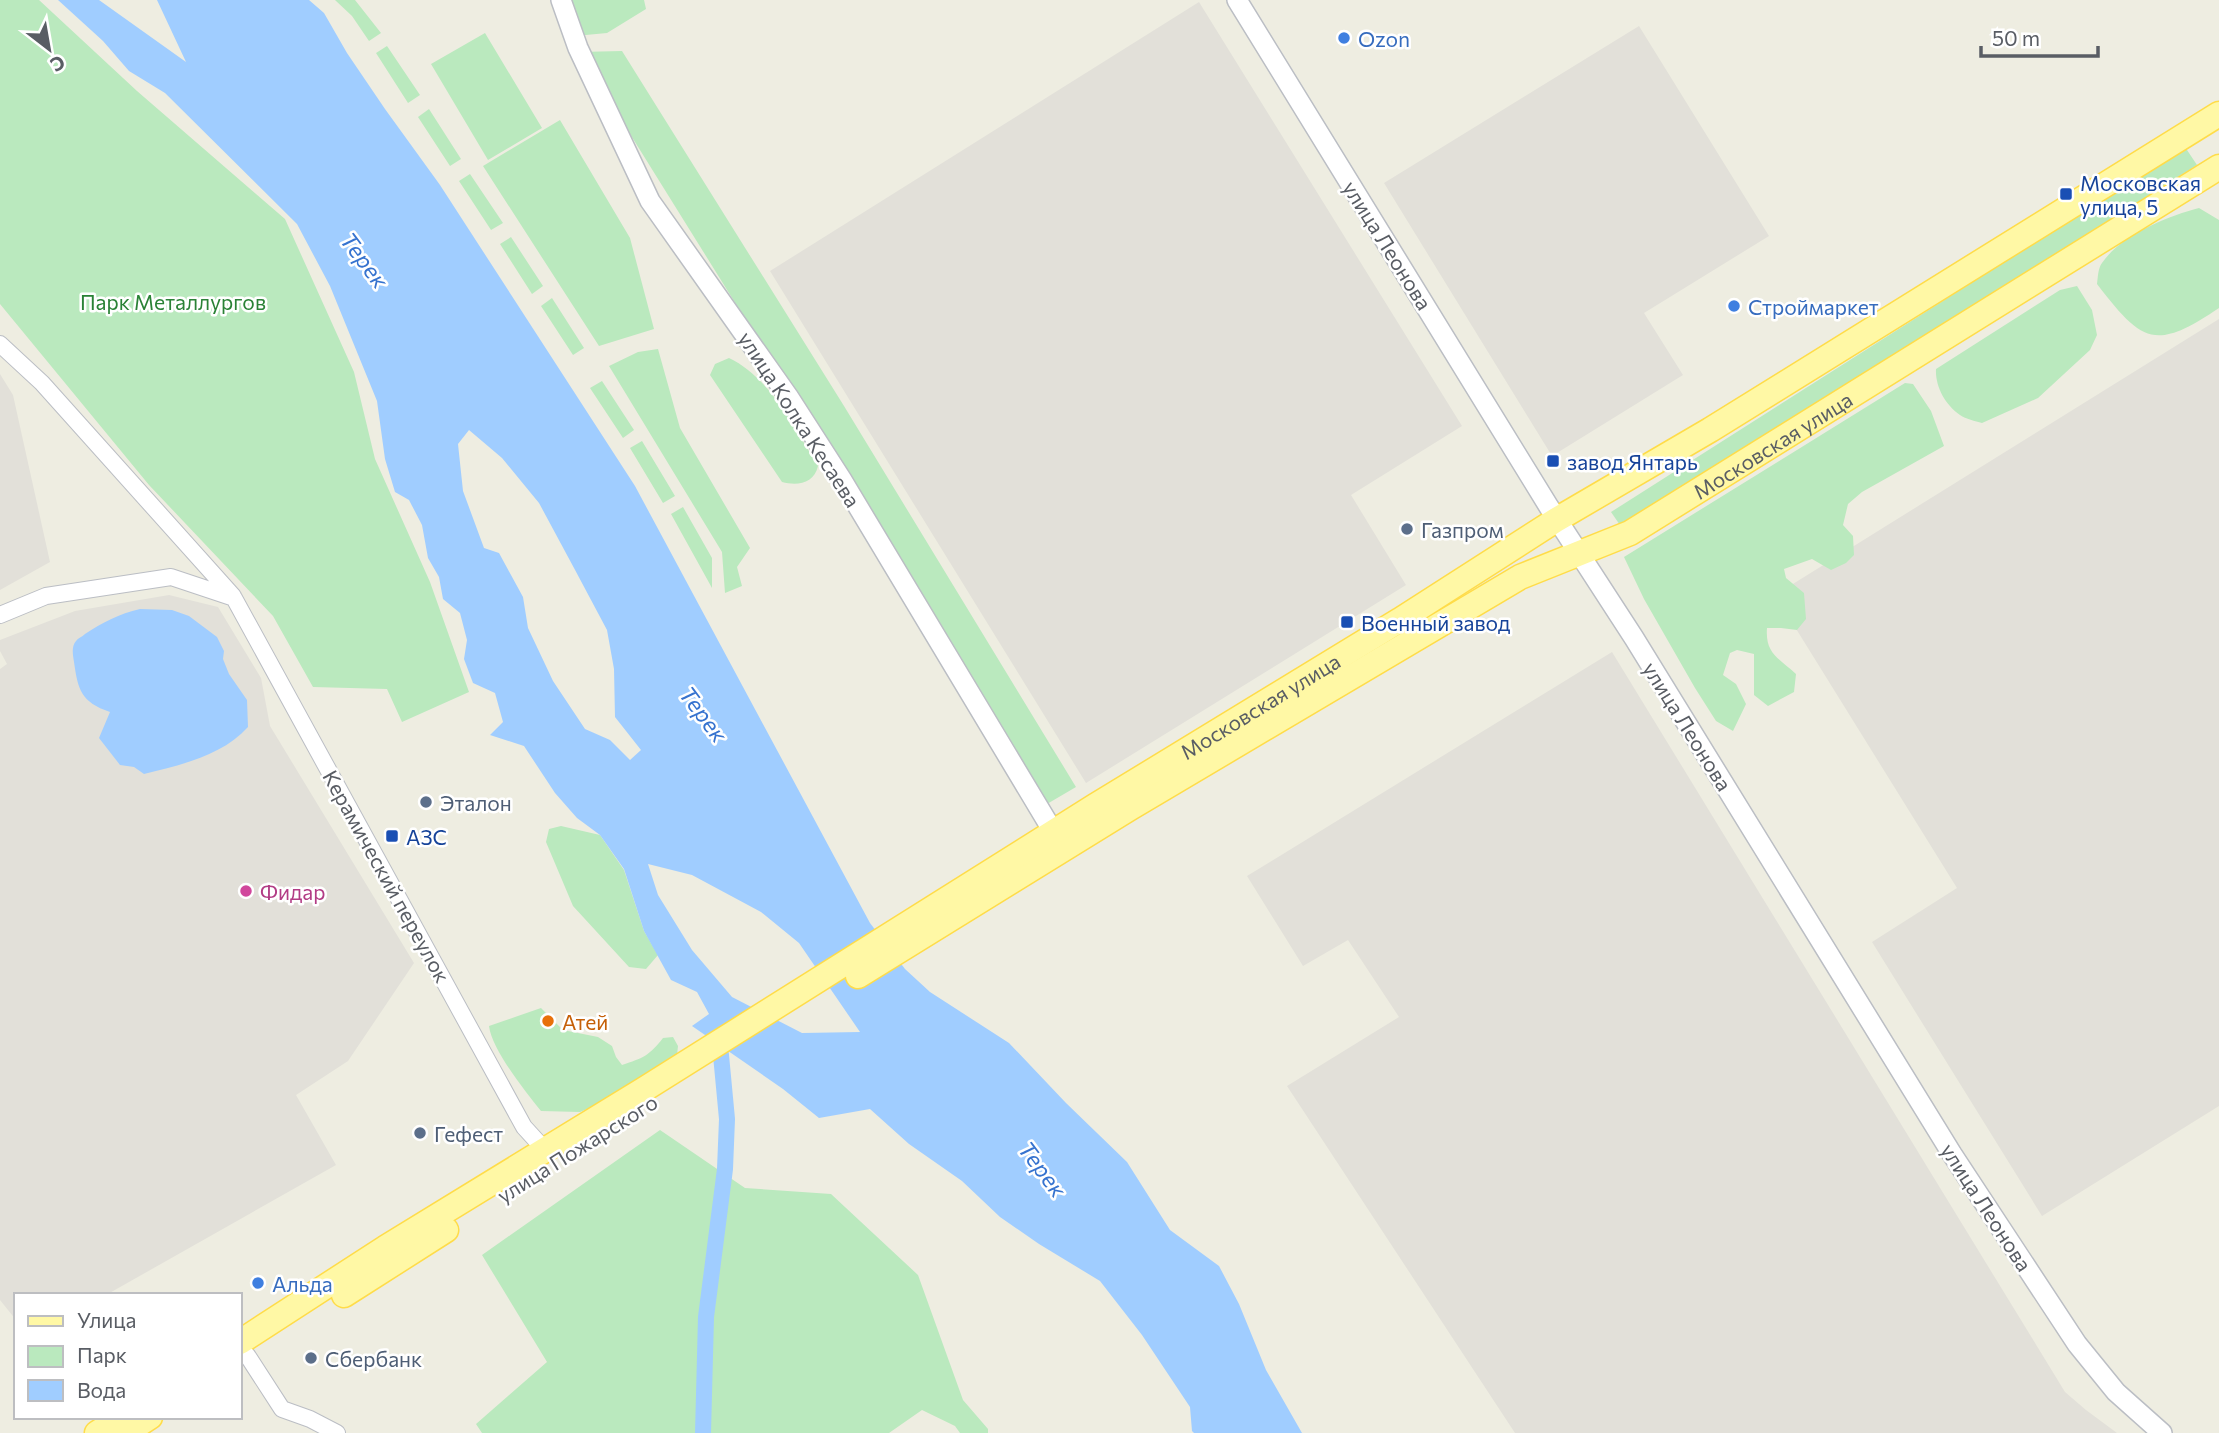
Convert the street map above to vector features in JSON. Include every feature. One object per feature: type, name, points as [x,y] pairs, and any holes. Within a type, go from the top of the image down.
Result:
[{"type":"main road","name":"Московская улица","points":[[913,932],[1054,833],[1389,627],[1556,520],[1722,423],[2219,114]]},
{"type":"main road","name":"Московская улица","points":[[913,932],[1130,808],[1520,576],[1630,533],[2219,167]]},
{"type":"main road","name":"улица Пожарского","points":[[242,1352],[647,1096],[913,932]]},
{"type":"main road","name":"улица Пожарского","points":[[242,1352],[385,1248],[545,1150],[647,1096]]},
{"type":"main road","points":[[97,1433],[119,1419]]},
{"type":"main road","points":[[125,1433],[147,1419]]},
{"type":"street","name":"улица Колка Кесаева","points":[[561,0],[578,47],[650,201],[788,396],[842,480],[1054,833]]},
{"type":"street","name":"улица Леонова","points":[[1237,0],[1556,520],[1581,554],[1959,1165],[2077,1344],[2116,1392],[2162,1433]]},
{"type":"street","name":"Керамический переулок","points":[[0,344],[42,383],[234,598],[524,1127],[545,1150]]},
{"type":"street","points":[[0,615],[46,596],[171,577],[234,598]]},
{"type":"street","points":[[242,1352],[282,1409],[337,1433]]},
{"type":"shaded area","points":[[1199,2],[1462,426],[1351,495],[1406,585],[1086,783],[770,271]]},
{"type":"shaded area","points":[[1639,26],[1769,236],[1644,313],[1683,375],[1552,456],[1384,183]]},
{"type":"shaded area","points":[[2219,319],[2219,1106],[2042,1216],[1872,942],[1957,888],[1775,595]]},
{"type":"shaded area","points":[[0,374],[13,395],[50,562],[0,590]]},
{"type":"shaded area","points":[[169,595],[218,607],[261,678],[270,726],[414,963],[348,1061],[296,1095],[336,1165],[110,1293],[14,1293],[14,1318],[0,1300],[0,669],[7,664],[0,651],[0,640],[75,611]]},
{"type":"shaded area","points":[[1612,652],[2065,1392],[2117,1433],[1515,1433],[1287,1086],[1399,1017],[1348,940],[1303,966],[1247,876]]},
{"type":"green space","name":"Парк Металлургов","points":[[0,0],[39,0],[137,91],[285,219],[354,372],[375,459],[430,582],[469,692],[402,722],[387,689],[313,687],[273,616],[149,485],[0,304]]},
{"type":"green space","points":[[335,0],[355,0],[381,33],[369,41],[352,16]]},
{"type":"green space","points":[[563,0],[644,0],[646,9],[607,33],[575,36]]},
{"type":"green space","points":[[485,33],[542,128],[488,160],[431,64]]},
{"type":"green space","points":[[387,46],[420,95],[408,103],[376,53]]},
{"type":"green space","points":[[622,51],[844,406],[1076,787],[1047,804],[579,52]]},
{"type":"green space","points":[[429,109],[461,159],[450,166],[418,117]]},
{"type":"green space","points":[[560,120],[630,238],[654,329],[599,346],[483,166]]},
{"type":"green space","points":[[2185,147],[2197,165],[1622,528],[1611,512]]},
{"type":"green space","points":[[470,174],[503,223],[491,230],[459,181]]},
{"type":"green space","points":[[2199,208],[2219,220],[2219,308],[2179,331],[2164,335],[2150,334],[2138,329],[2097,284],[2102,263],[2133,235],[2173,216]]},
{"type":"green space","points":[[511,237],[543,286],[532,294],[500,244]]},
{"type":"green space","points":[[2077,286],[2092,310],[2097,335],[2090,350],[2038,398],[1982,423],[1962,416],[1950,406],[1939,388],[1936,369],[2060,290]]},
{"type":"green space","points":[[552,298],[584,348],[573,355],[541,306]]},
{"type":"green space","points":[[658,349],[680,428],[750,548],[737,567],[742,586],[725,593],[722,552],[609,366],[638,352]]},
{"type":"green space","points":[[729,358],[757,378],[790,420],[818,466],[809,480],[793,484],[782,482],[710,375],[715,364]]},
{"type":"green space","points":[[602,381],[634,430],[623,438],[590,388]]},
{"type":"green space","points":[[1905,383],[1913,384],[1931,411],[1944,446],[1862,492],[1848,504],[1843,525],[1853,536],[1854,555],[1846,563],[1831,570],[1812,559],[1784,569],[1786,578],[1804,593],[1806,619],[1797,630],[1767,628],[1767,637],[1774,655],[1796,674],[1794,692],[1768,706],[1754,695],[1754,654],[1737,650],[1730,653],[1723,675],[1736,684],[1746,704],[1733,731],[1716,721],[1695,688],[1644,599],[1624,557]]},
{"type":"green space","points":[[642,441],[675,496],[663,503],[630,448]]},
{"type":"green space","points":[[683,507],[712,558],[712,588],[671,514]]},
{"type":"green space","points":[[561,826],[600,835],[624,870],[644,931],[658,955],[646,969],[629,967],[573,906],[546,842],[549,829]]},
{"type":"green space","points":[[541,1008],[563,1030],[598,1037],[612,1046],[622,1065],[645,1056],[663,1038],[673,1037],[678,1046],[677,1055],[601,1103],[580,1112],[541,1111],[518,1082],[496,1047],[489,1026]]},
{"type":"green space","points":[[660,1130],[745,1188],[831,1194],[918,1275],[963,1400],[988,1429],[988,1433],[960,1433],[955,1426],[922,1410],[889,1433],[482,1433],[476,1424],[547,1362],[482,1255]]},
{"type":"water","name":"Терек","points":[[58,0],[99,0],[186,62],[157,0],[309,0],[324,13],[347,53],[440,185],[635,486],[870,923],[905,969],[930,992],[1009,1043],[1127,1162],[1170,1230],[1219,1266],[1239,1304],[1266,1370],[1302,1433],[1194,1433],[1190,1407],[1142,1335],[1100,1281],[1000,1217],[962,1181],[909,1144],[870,1109],[819,1118],[783,1089],[692,1026],[709,1014],[697,992],[671,980],[644,931],[624,869],[600,835],[577,818],[555,793],[524,746],[490,735],[503,722],[495,693],[473,683],[464,659],[467,640],[460,613],[443,599],[439,577],[428,558],[422,525],[409,500],[395,492],[385,459],[377,401],[330,286],[297,224],[165,93],[129,71],[103,41]],"holes":[[[469,430],[502,458],[539,503],[607,630],[614,669],[615,717],[641,750],[630,760],[610,740],[585,729],[553,681],[528,628],[523,597],[499,553],[484,548],[463,491],[458,444]],[[648,864],[692,875],[761,912],[799,943],[860,1032],[802,1033],[732,997],[692,950],[658,895]]]},
{"type":"water","points":[[140,609],[172,610],[189,616],[217,637],[224,651],[223,659],[229,674],[247,700],[248,727],[238,737],[213,752],[186,763],[144,774],[134,767],[120,765],[99,738],[110,712],[93,704],[83,694],[77,680],[73,651],[77,640],[92,630],[118,616]]},
{"type":"waterway","points":[[703,1433],[706,1317],[725,1169],[727,1119],[719,1034]]},
{"type":"place","name":"Ozon","points":[[1344,38]]},
{"type":"place","name":"Московская улица, 5","points":[[2066,194]]},
{"type":"place","name":"Строймаркет","points":[[1734,306]]},
{"type":"place","name":"завод Янтарь","points":[[1553,461]]},
{"type":"place","name":"Газпром","points":[[1407,529]]},
{"type":"place","name":"Военный завод","points":[[1347,622]]},
{"type":"place","name":"Эталон","points":[[426,802]]},
{"type":"place","name":"АЗС","points":[[392,836]]},
{"type":"place","name":"Фидар","points":[[246,891]]},
{"type":"place","name":"Атей","points":[[548,1021]]},
{"type":"place","name":"Гефест","points":[[420,1133]]},
{"type":"place","name":"Альда","points":[[258,1283]]},
{"type":"place","name":"Сбербанк","points":[[311,1358]]}]
